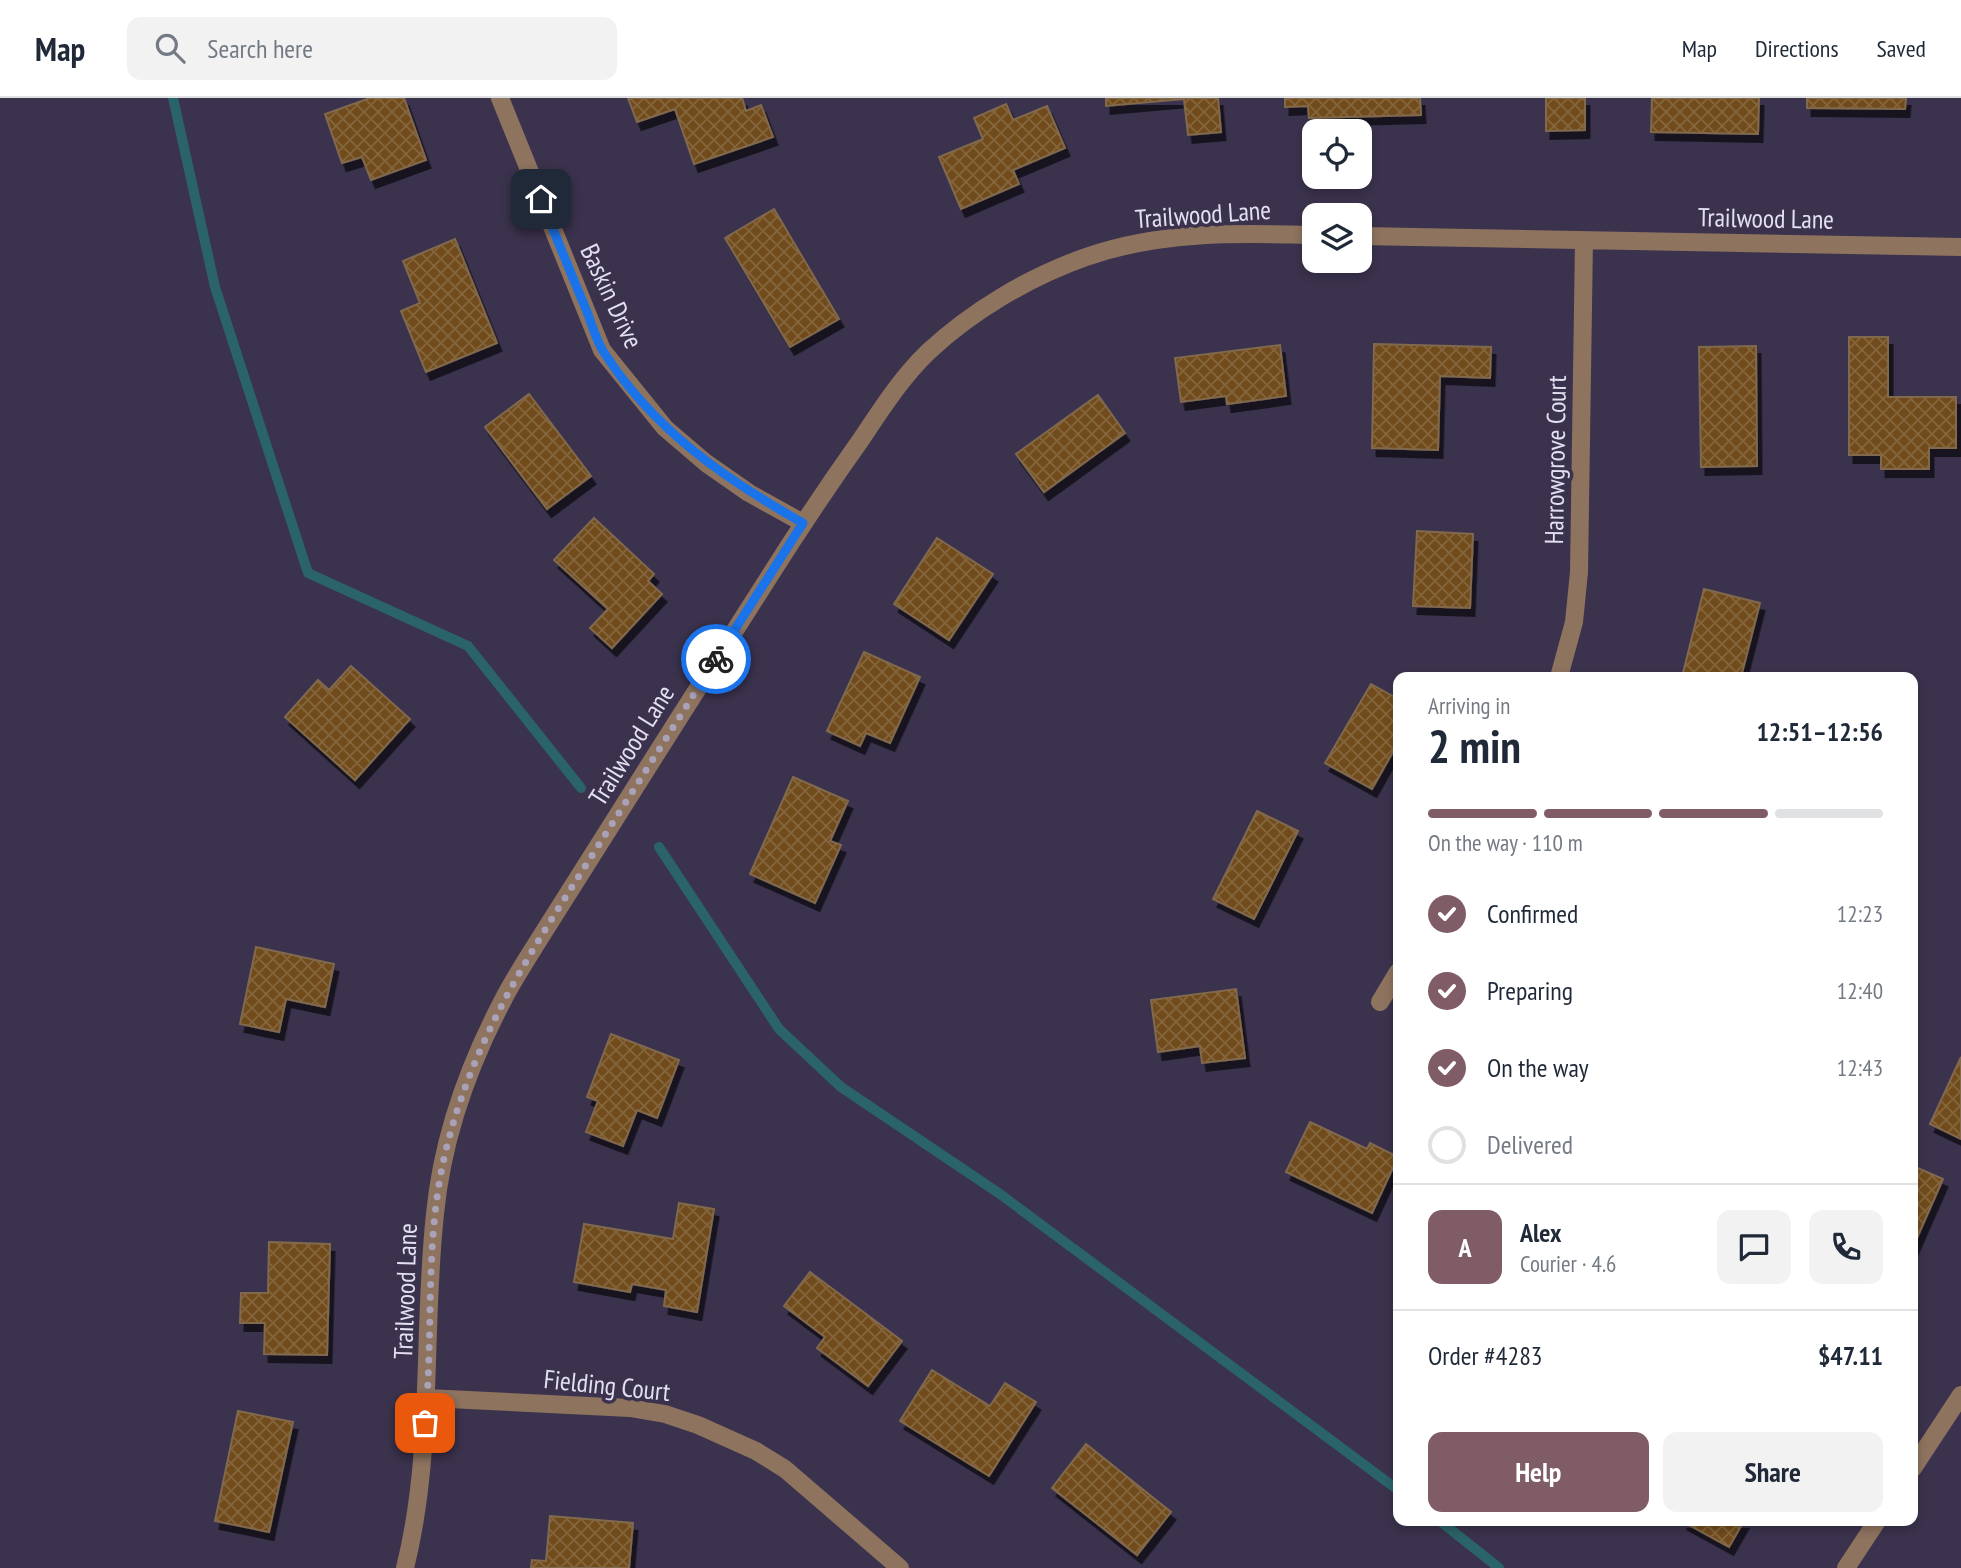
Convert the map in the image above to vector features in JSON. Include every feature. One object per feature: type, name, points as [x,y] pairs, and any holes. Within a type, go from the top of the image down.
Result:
[{"type":"street","name":"Baskin Drive","points":[[499,98],[602,350],[665,428],[695,454],[750,493],[803,523]]},
{"type":"street","name":"Trailwood Lane","points":[[405,1568],[414,1533],[428,1398],[429,1277],[435,1211],[458,1106],[502,1001],[803,523],[901,382],[929,352],[992,303],[1036,278],[1085,257],[1126,245],[1218,234],[1302,235]]},
{"type":"street","name":"Trailwood Lane","points":[[1372,236],[1961,247]]},
{"type":"street","name":"Harrowgrove Court","points":[[1560,672],[1574,622],[1579,572],[1584,241]]},
{"type":"street","points":[[1380,1002],[1393,980]]},
{"type":"street","points":[[1918,1460],[1961,1395]]},
{"type":"street","name":"Fielding Court","points":[[428,1398],[630,1408],[665,1414],[698,1425],[756,1451],[785,1469],[900,1568]]},
{"type":"street","points":[[1846,1568],[1874,1526]]},
{"type":"building","points":[[370,98],[404,98],[426,160],[371,180],[362,157],[342,163],[325,114]]},
{"type":"building","points":[[628,98],[742,98],[746,111],[761,105],[773,137],[694,164],[675,109],[637,122]]},
{"type":"building","points":[[1106,98],[1218,98],[1221,132],[1188,135],[1184,99],[1106,106]]},
{"type":"building","points":[[1285,98],[1420,98],[1421,115],[1309,118],[1308,106],[1285,107]]},
{"type":"building","points":[[1546,98],[1585,98],[1585,130],[1546,131]]},
{"type":"building","points":[[1652,98],[1759,98],[1758,134],[1651,132]]},
{"type":"building","points":[[1807,98],[1906,98],[1905,109],[1807,108]]},
{"type":"building","points":[[1006,104],[1013,120],[1047,106],[1065,148],[1013,170],[1019,184],[961,209],[939,157],[983,139],[974,118]]},
{"type":"building","points":[[774,209],[839,319],[790,347],[725,238]]},
{"type":"building","points":[[455,239],[497,343],[426,372],[401,311],[420,303],[403,261]]},
{"type":"building","points":[[1849,337],[1888,337],[1888,397],[1956,397],[1956,448],[1929,448],[1929,469],[1881,469],[1881,455],[1849,455]]},
{"type":"building","points":[[1374,344],[1491,347],[1490,378],[1440,376],[1438,450],[1372,448]]},
{"type":"building","points":[[1280,345],[1286,396],[1227,404],[1226,396],[1181,402],[1175,358]]},
{"type":"building","points":[[1756,346],[1757,466],[1701,467],[1699,347]]},
{"type":"building","points":[[529,394],[591,476],[547,509],[485,427]]},
{"type":"building","points":[[1098,395],[1125,433],[1044,492],[1016,454]]},
{"type":"building","points":[[594,518],[654,574],[648,581],[662,594],[612,648],[590,628],[608,609],[554,560]]},
{"type":"building","points":[[1417,531],[1473,534],[1470,608],[1413,606]]},
{"type":"building","points":[[937,538],[993,574],[949,640],[894,604]]},
{"type":"building","points":[[1704,589],[1760,603],[1742,672],[1683,672]]},
{"type":"building","points":[[864,652],[920,677],[890,743],[866,733],[860,746],[827,731]]},
{"type":"building","points":[[351,666],[410,719],[355,780],[285,717],[318,680],[329,690]]},
{"type":"building","points":[[1371,684],[1393,696],[1393,752],[1372,789],[1325,763]]},
{"type":"building","points":[[793,777],[848,801],[830,841],[841,845],[815,903],[750,874]]},
{"type":"building","points":[[1257,811],[1298,831],[1254,919],[1213,899]]},
{"type":"building","points":[[256,947],[334,964],[325,1007],[286,999],[279,1032],[240,1024]]},
{"type":"building","points":[[1236,989],[1245,1058],[1202,1063],[1200,1046],[1158,1052],[1151,1000]]},
{"type":"building","points":[[611,1034],[679,1060],[657,1118],[637,1110],[623,1146],[586,1132],[598,1101],[587,1097]]},
{"type":"building","points":[[1961,1057],[1961,1139],[1930,1124]]},
{"type":"building","points":[[1310,1122],[1367,1149],[1370,1143],[1393,1154],[1393,1168],[1372,1213],[1286,1172]]},
{"type":"building","points":[[1918,1168],[1943,1179],[1918,1236]]},
{"type":"building","points":[[679,1203],[714,1209],[697,1312],[664,1306],[666,1290],[632,1284],[630,1292],[574,1282],[584,1224],[673,1239]]},
{"type":"building","points":[[269,1242],[330,1244],[327,1355],[264,1354],[265,1323],[240,1323],[241,1293],[268,1293]]},
{"type":"building","points":[[810,1272],[902,1341],[868,1386],[817,1348],[825,1337],[784,1306]]},
{"type":"building","points":[[932,1370],[990,1406],[1005,1383],[1036,1402],[989,1476],[900,1421]]},
{"type":"building","points":[[238,1411],[293,1422],[269,1532],[215,1521]]},
{"type":"building","points":[[1086,1444],[1171,1512],[1137,1555],[1052,1488]]},
{"type":"building","points":[[550,1516],[633,1523],[629,1568],[531,1568],[532,1560],[546,1561]]},
{"type":"building","points":[[1691,1526],[1741,1526],[1729,1547]]},
{"type":"waterway","points":[[173,98],[215,287],[308,573],[468,646],[581,788]]},
{"type":"waterway","points":[[659,847],[779,1029],[841,1087],[1000,1194],[1393,1486]]},
{"type":"waterway","points":[[1446,1526],[1499,1568]]},
{"type":"way so far","points":[[425,1423],[428,1398],[429,1277],[435,1211],[458,1106],[502,1001],[716,659]]},
{"type":"route","points":[[541,199],[602,350],[631,387],[665,428],[706,463],[750,493],[803,523],[716,659]]}]
